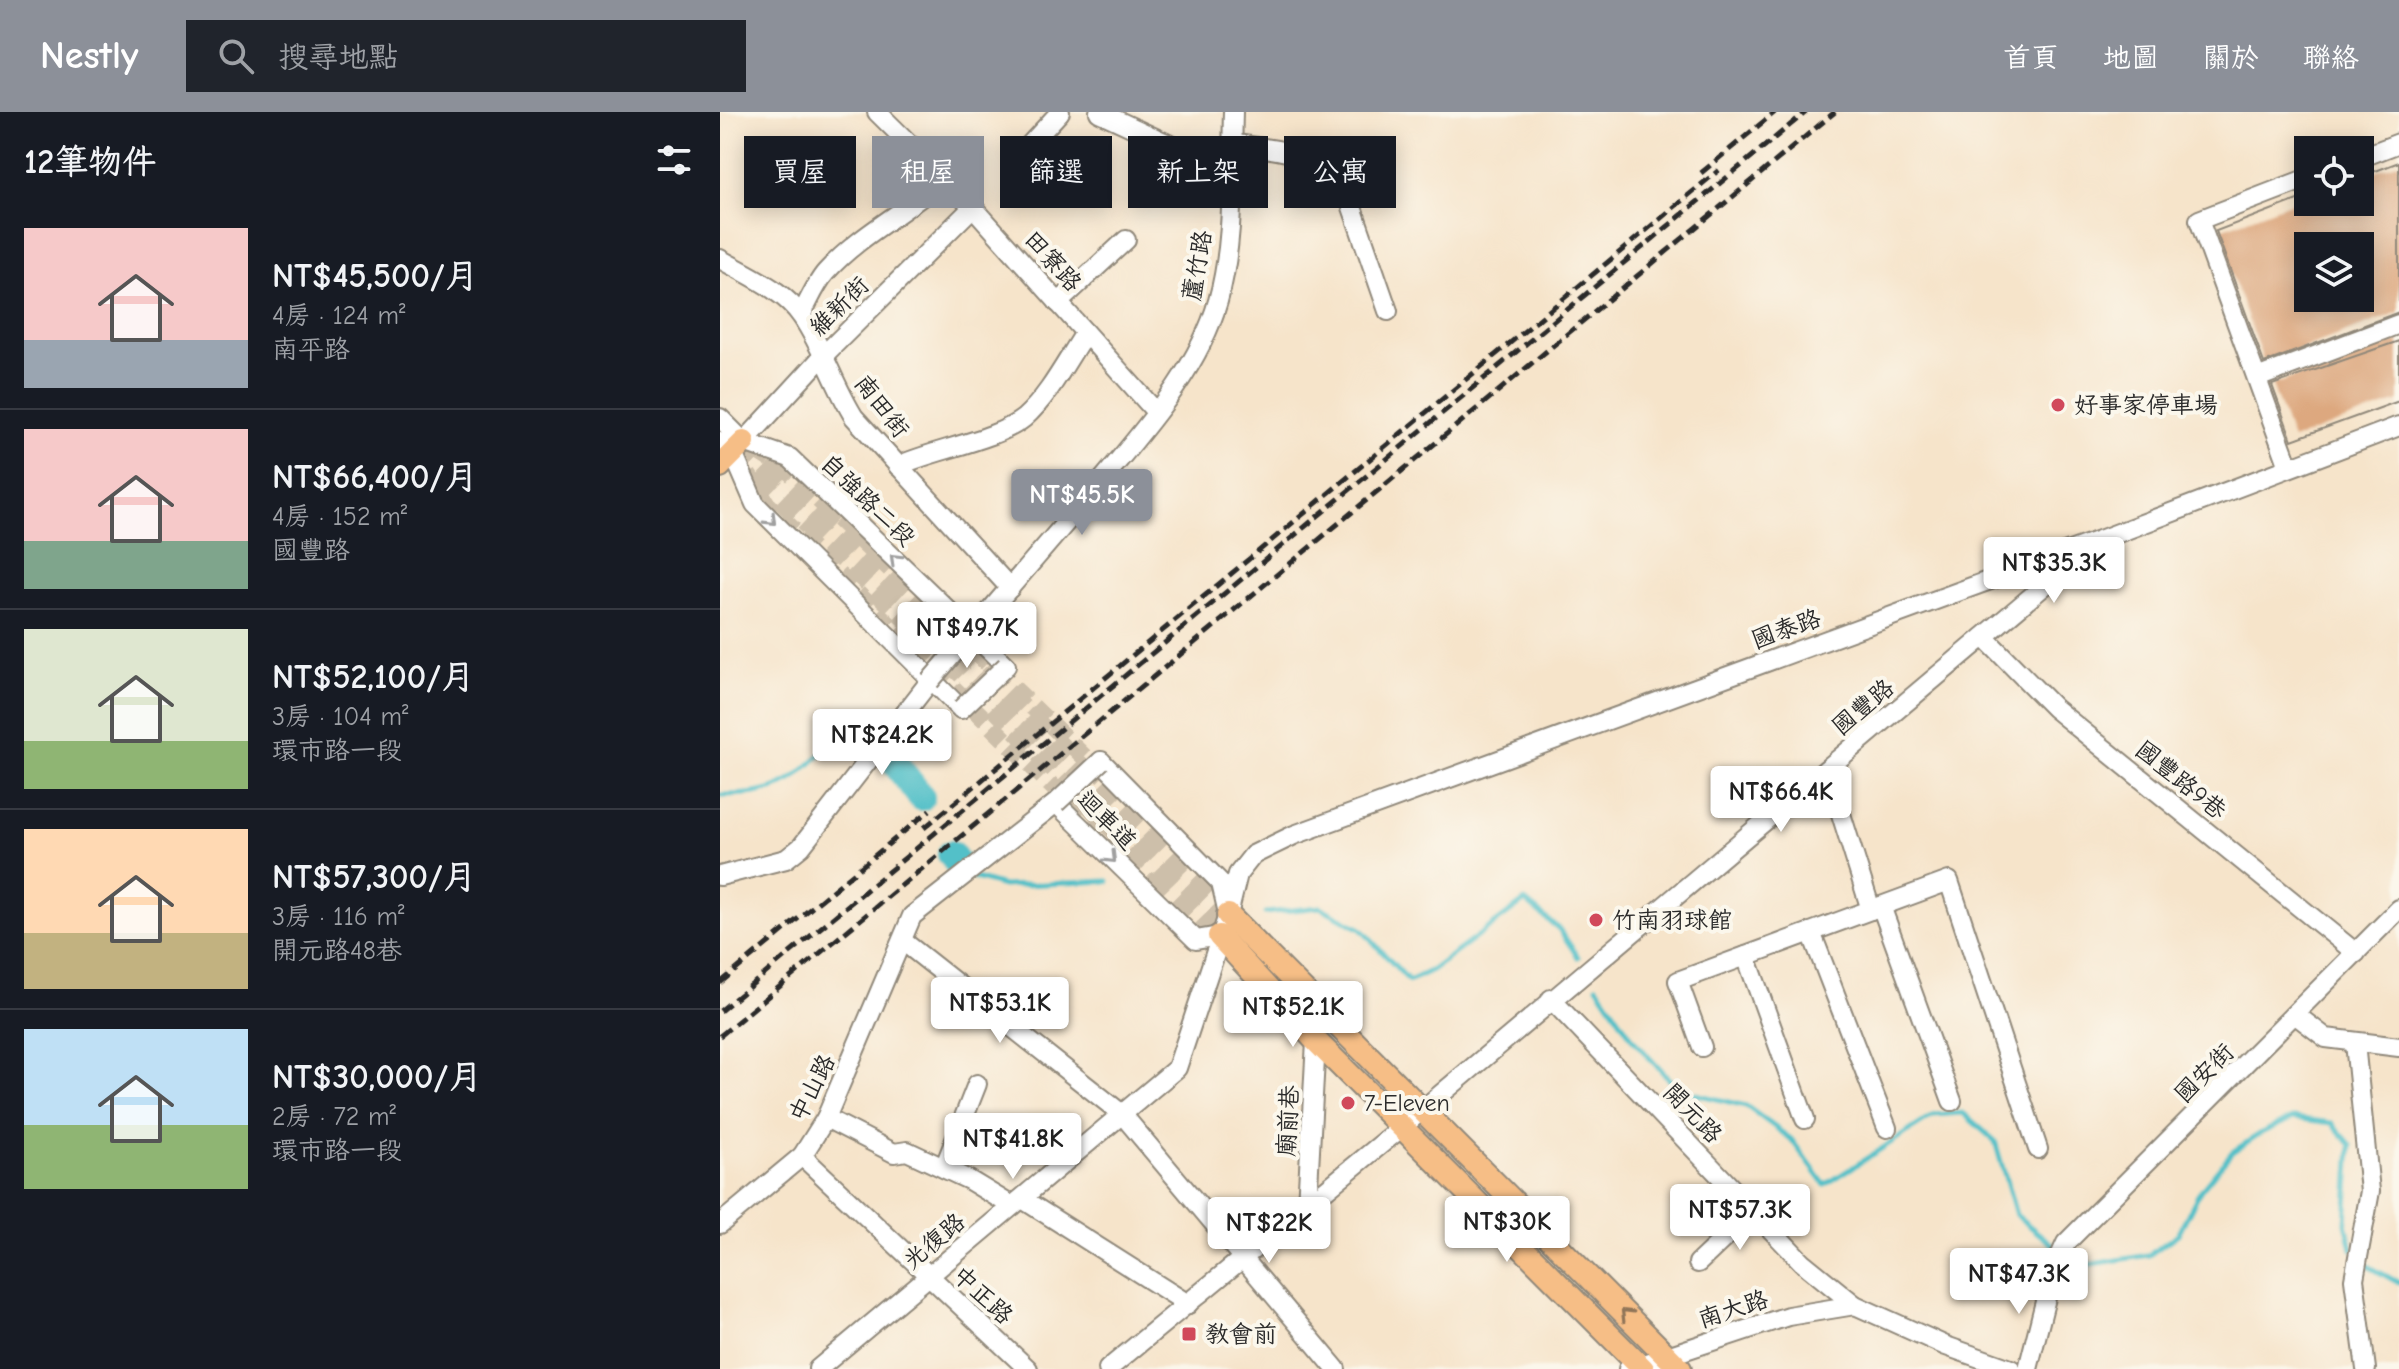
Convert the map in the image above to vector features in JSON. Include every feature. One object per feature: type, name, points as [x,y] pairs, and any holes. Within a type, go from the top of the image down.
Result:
[{"type":"main road","points":[[1228,915],[1673,1362]]},
{"type":"main road","points":[[1219,936],[1316,1041],[1637,1368]]},
{"type":"street","name":"田寮路","points":[[877,112],[901,136]]},
{"type":"street","points":[[1038,136],[1060,112]]},
{"type":"street","points":[[1099,112],[1151,136]]},
{"type":"street","name":"蘆竹路","points":[[1232,136],[1233,112]]},
{"type":"street","points":[[2374,153],[2399,143]]},
{"type":"street","points":[[1268,149],[1311,157],[1333,170],[1344,184],[1388,311]]},
{"type":"street","points":[[2289,467],[2199,220],[2294,183]]},
{"type":"street","points":[[801,315],[824,273],[869,234],[910,208]]},
{"type":"street","name":"維新街","points":[[729,450],[972,208]]},
{"type":"street","name":"田寮路","points":[[974,208],[1156,412]]},
{"type":"street","name":"蘆竹路","points":[[720,876],[786,859],[801,847],[930,681],[1156,412],[1189,366],[1218,301],[1228,252],[1230,208]]},
{"type":"street","points":[[1058,303],[1126,240]]},
{"type":"street","name":"南田街","points":[[720,259],[784,297],[801,315],[835,387],[854,417],[1010,588]]},
{"type":"street","points":[[2257,378],[2399,324]]},
{"type":"street","points":[[898,466],[990,435],[1022,419],[1036,405],[1085,333]]},
{"type":"street","name":"自強路二段","points":[[720,418],[729,450],[755,504],[930,681]]},
{"type":"street","name":"國泰路","points":[[1228,915],[1238,874],[1253,855],[1294,835],[2097,541],[2399,426]]},
{"type":"street","name":"自強路二段","points":[[729,450],[790,458],[972,632]]},
{"type":"street","name":"國豐路","points":[[1108,1369],[1402,1127],[2097,541]]},
{"type":"street","points":[[930,681],[961,709],[1006,666],[972,632]]},
{"type":"street","name":"國豐路9巷","points":[[1984,637],[2054,708],[2356,953]]},
{"type":"street","name":"迴車道","points":[[1219,936],[1196,940],[1056,803],[1101,761],[1221,883],[1228,915]]},
{"type":"street","points":[[1827,769],[1876,908],[1952,1101]]},
{"type":"street","name":"中山路","points":[[720,1224],[802,1156],[826,1118],[904,942],[912,916],[1056,803]]},
{"type":"street","points":[[1702,1047],[1678,981],[1949,881],[2038,1149]]},
{"type":"street","name":"國安街","points":[[2028,1369],[2052,1274],[2066,1243],[2399,909]]},
{"type":"street","name":"光復路","points":[[818,1369],[1177,1068],[1228,915]]},
{"type":"street","points":[[1811,932],[1887,1128]]},
{"type":"street","points":[[904,942],[1122,1114],[1336,1369]]},
{"type":"street","points":[[1746,956],[1805,1119]]},
{"type":"street","name":"開元路","points":[[1551,999],[1802,1262],[1855,1305],[1946,1346],[2011,1369]]},
{"type":"street","points":[[2296,1015],[2326,1038],[2399,1047]]},
{"type":"street","name":"廟前巷","points":[[1307,1205],[1316,1041]]},
{"type":"street","points":[[2355,1043],[2370,1191],[2363,1244],[2354,1279],[2366,1369]]},
{"type":"street","points":[[944,1168],[977,1084]]},
{"type":"street","points":[[826,1118],[894,1153],[907,1151],[1018,1203],[1188,1304]]},
{"type":"street","name":"中正路","points":[[802,1156],[1028,1369]]},
{"type":"street","points":[[1698,1263],[1753,1211]]},
{"type":"street","name":"南大路","points":[[1637,1368],[1673,1362],[1788,1316],[1855,1305]]},
{"type":"building","points":[[2399,162],[2399,312],[2264,363],[2216,231],[2294,201],[2294,216],[2374,216],[2374,172]]},
{"type":"building","points":[[2399,341],[2399,401],[2292,440],[2272,385]]},
{"type":"waterway","points":[[720,795],[745,794],[779,786],[804,770],[847,731]]},
{"type":"waterway","points":[[889,755],[921,797]]},
{"type":"waterway","points":[[951,854],[959,865]]},
{"type":"waterway","points":[[972,877],[1003,886],[1108,881]]},
{"type":"waterway","points":[[1265,913],[1320,907],[1361,929],[1409,981],[1432,970],[1525,901],[1559,929],[1578,957]]},
{"type":"waterway","points":[[1597,986],[1635,1042],[1679,1090],[1746,1106],[1791,1139],[1825,1185],[1934,1115],[1963,1113],[1995,1141],[2016,1215],[2058,1249]]},
{"type":"waterway","points":[[2066,1255],[2080,1266],[2149,1255],[2178,1234],[2200,1191],[2232,1152],[2261,1133],[2293,1118],[2332,1123],[2351,1145],[2346,1223],[2352,1249]]},
{"type":"waterway","points":[[2361,1262],[2399,1283]]},
{"type":"tunnel","points":[[744,442],[944,631],[1228,915]]},
{"type":"tunnel","points":[[756,450],[790,472],[1105,777]]},
{"type":"tunnel","points":[[733,453],[935,645],[1219,936]]},
{"type":"tunnel","points":[[748,475],[767,504],[1159,892]]},
{"type":"railway","points":[[1701,173],[1775,112]]},
{"type":"railway","points":[[720,1011],[1806,112]]},
{"type":"railway","points":[[720,1036],[1835,112]]},
{"type":"railway","points":[[924,828],[1719,170]]},
{"type":"railway","points":[[720,983],[930,810]]},
{"type":"place","name":"好事家停車場","points":[[2058,405]]},
{"type":"place","name":"竹南羽球館","points":[[1596,920]]},
{"type":"place","name":"7-Eleven","points":[[1348,1103]]},
{"type":"place","name":"教會前","points":[[1189,1334]]}]
